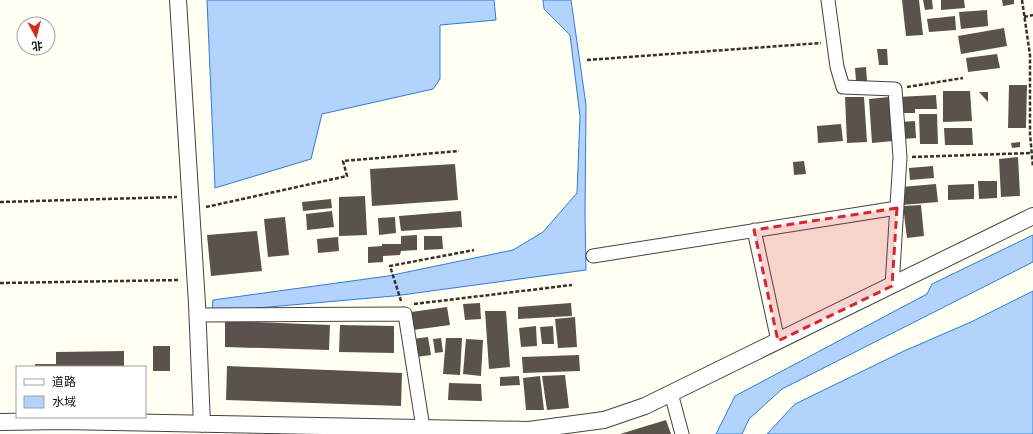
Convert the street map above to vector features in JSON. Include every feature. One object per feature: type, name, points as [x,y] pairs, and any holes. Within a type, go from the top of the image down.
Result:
[{"type":"street","points":[[178,0],[202,424]]},
{"type":"street","points":[[828,0],[837,67],[844,87],[895,89],[900,157],[892,286]]},
{"type":"street","points":[[593,256],[897,208]]},
{"type":"street","points":[[0,422],[62,421],[424,431],[529,430],[604,420],[645,406],[1033,216]]},
{"type":"street","points":[[754,230],[778,341]]},
{"type":"street","points":[[197,315],[403,310],[424,431]]},
{"type":"street","points":[[670,393],[682,434]]},
{"type":"path","points":[[1022,0],[1030,55],[1030,134],[1033,166]]},
{"type":"path","points":[[1024,17],[1033,15]]},
{"type":"path","points":[[587,60],[833,42]]},
{"type":"path","points":[[895,89],[964,78]]},
{"type":"path","points":[[0,202],[189,203],[348,176],[344,161],[459,151]]},
{"type":"path","points":[[900,157],[1032,153]]},
{"type":"path","points":[[474,250],[390,266],[403,310],[572,285]]},
{"type":"path","points":[[0,283],[195,280]]},
{"type":"highlighted area","points":[[897,208],[892,286],[778,341],[754,230]]},
{"type":"water","points":[[207,0],[494,0],[496,20],[440,25],[440,79],[433,89],[322,114],[311,159],[215,188]]},
{"type":"water","points":[[543,0],[571,0],[586,105],[586,270],[394,296],[212,312],[213,300],[388,276],[513,250],[543,232],[577,193],[580,116],[570,35],[544,9]]},
{"type":"water","points":[[1033,235],[1033,262],[782,389],[749,419],[742,434],[716,434],[735,396],[927,294],[932,284]]},
{"type":"water","points":[[1033,291],[1033,434],[767,434],[795,404],[904,351],[971,322]]},
{"type":"building","points":[[902,0],[919,0],[923,35],[906,36]]},
{"type":"building","points":[[923,0],[932,0],[933,9],[925,10]]},
{"type":"building","points":[[941,0],[964,0],[965,8],[941,10]]},
{"type":"building","points":[[1002,0],[1014,0],[1014,4],[1003,6]]},
{"type":"building","points":[[987,10],[988,26],[961,29],[959,12]]},
{"type":"building","points":[[955,16],[956,30],[929,32],[927,19]]},
{"type":"building","points":[[1004,28],[1007,46],[961,54],[958,36]]},
{"type":"building","points":[[877,49],[887,49],[888,65],[879,65]]},
{"type":"building","points":[[997,54],[1000,68],[968,72],[966,58]]},
{"type":"building","points":[[866,67],[867,81],[856,81],[855,68]]},
{"type":"building","points":[[1009,85],[1027,85],[1026,128],[1008,128]]},
{"type":"building","points":[[943,91],[970,91],[972,121],[943,122]]},
{"type":"building","points":[[979,92],[988,92],[988,102]]},
{"type":"building","points":[[936,95],[937,109],[915,109],[915,113],[899,113],[898,97]]},
{"type":"building","points":[[845,97],[864,97],[867,142],[847,143]]},
{"type":"building","points":[[889,97],[893,141],[872,143],[869,99]]},
{"type":"building","points":[[919,114],[937,114],[938,144],[920,144]]},
{"type":"building","points":[[915,121],[916,138],[902,139],[901,122]]},
{"type":"building","points":[[841,124],[843,141],[818,143],[817,126]]},
{"type":"building","points":[[944,128],[972,128],[973,145],[945,145]]},
{"type":"building","points":[[1020,142],[1020,147],[1012,148],[1011,143]]},
{"type":"building","points":[[1018,157],[1020,196],[1001,197],[999,159]]},
{"type":"building","points":[[804,161],[806,174],[794,175],[793,162]]},
{"type":"building","points":[[455,164],[458,200],[372,206],[370,169]]},
{"type":"building","points":[[933,166],[934,178],[910,180],[909,168]]},
{"type":"building","points":[[978,181],[997,181],[997,198],[979,199]]},
{"type":"building","points":[[936,184],[938,202],[902,205],[901,187]]},
{"type":"building","points":[[974,184],[974,199],[948,200],[948,185]]},
{"type":"building","points":[[365,196],[367,235],[339,236],[339,197]]},
{"type":"building","points":[[331,199],[332,208],[303,211],[302,202]]},
{"type":"building","points":[[921,205],[924,236],[907,238],[903,206]]},
{"type":"building","points":[[332,211],[334,227],[307,230],[306,214]]},
{"type":"building","points":[[461,211],[462,227],[401,231],[399,216]]},
{"type":"building","points":[[285,217],[289,255],[268,257],[264,219]]},
{"type":"building","points":[[395,217],[396,233],[379,235],[378,218]]},
{"type":"building","points":[[257,231],[262,271],[211,276],[207,235]]},
{"type":"building","points":[[417,235],[417,250],[401,251],[400,255],[383,256],[383,262],[368,263],[368,247],[382,246],[382,244],[401,244],[401,236]]},
{"type":"building","points":[[424,236],[442,236],[443,249],[424,250]]},
{"type":"building","points":[[338,237],[339,251],[318,253],[317,239]]},
{"type":"building","points":[[480,303],[481,319],[465,320],[463,304]]},
{"type":"building","points":[[571,303],[572,316],[518,319],[518,307]]},
{"type":"building","points":[[447,307],[450,325],[413,330],[411,312]]},
{"type":"building","points":[[485,311],[506,311],[510,367],[489,369]]},
{"type":"building","points":[[575,317],[577,347],[558,348],[555,319]]},
{"type":"building","points":[[225,321],[330,325],[329,350],[225,347]]},
{"type":"building","points":[[340,325],[394,326],[394,353],[339,352]]},
{"type":"building","points":[[536,326],[537,346],[521,347],[519,328]]},
{"type":"building","points":[[553,326],[554,344],[542,344],[540,327]]},
{"type":"building","points":[[428,337],[431,355],[416,357],[413,339]]},
{"type":"building","points":[[441,338],[443,352],[435,353],[433,339]]},
{"type":"building","points":[[446,338],[462,338],[460,375],[443,374]]},
{"type":"building","points":[[466,339],[483,340],[481,376],[463,374]]},
{"type":"building","points":[[153,346],[170,346],[170,371],[153,371]]},
{"type":"building","points":[[124,351],[124,366],[35,366],[35,364],[56,364],[56,352]]},
{"type":"building","points":[[579,355],[580,371],[523,373],[522,357]]},
{"type":"building","points":[[227,366],[402,373],[401,406],[226,400]]},
{"type":"building","points":[[565,375],[569,408],[547,410],[542,376]]},
{"type":"building","points":[[519,376],[520,385],[500,386],[500,377]]},
{"type":"building","points":[[540,376],[544,410],[526,410],[523,378]]},
{"type":"building","points":[[449,383],[481,384],[482,401],[448,400]]},
{"type":"building","points":[[666,420],[671,434],[620,434]]}]
